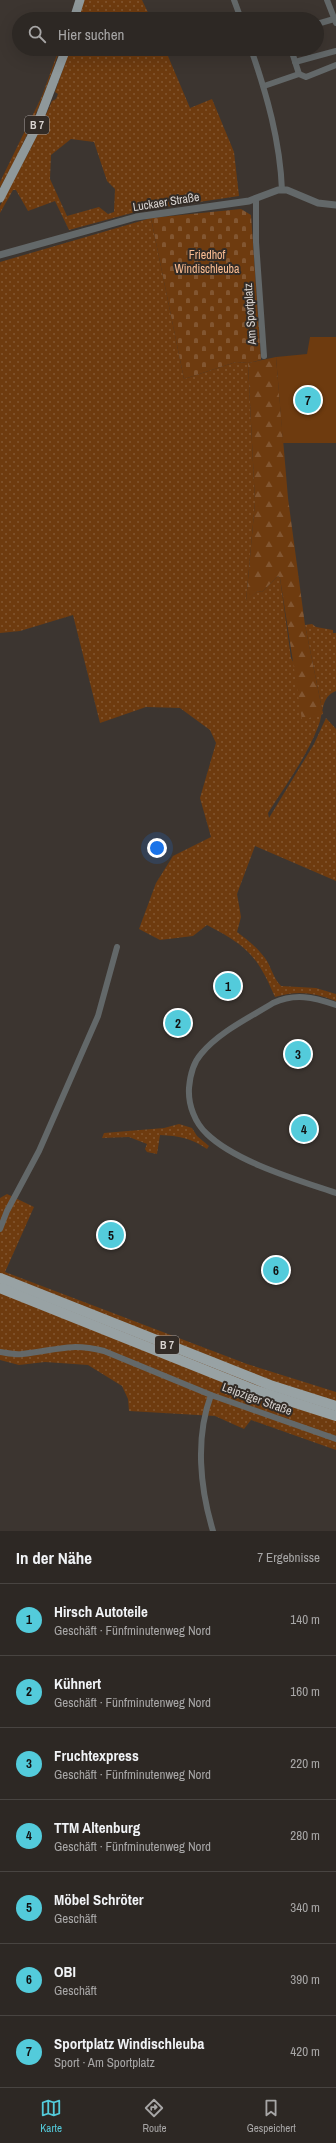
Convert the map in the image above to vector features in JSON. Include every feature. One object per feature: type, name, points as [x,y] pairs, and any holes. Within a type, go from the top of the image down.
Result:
[{"type":"highway","name":"B 7","points":[[0,1278],[270,1385],[336,1406]]},
{"type":"highway","name":"B 7","points":[[0,1288],[255,1390],[336,1416]]},
{"type":"main road","points":[[76,12],[80,0]]},
{"type":"main road","name":"B 7","points":[[0,198],[35,130],[63,56]]},
{"type":"street","points":[[234,0],[238,12]]},
{"type":"street","points":[[324,23],[335,21],[326,0]]},
{"type":"street","points":[[324,54],[336,51]]},
{"type":"street","points":[[253,56],[264,86],[277,134],[282,190],[287,190],[318,203],[336,205]]},
{"type":"street","points":[[294,56],[299,74]]},
{"type":"street","points":[[295,62],[317,56]]},
{"type":"street","points":[[264,86],[299,74],[306,76],[336,67]]},
{"type":"street","name":"Luckaer Straße","points":[[0,255],[136,217],[256,198],[282,190]]},
{"type":"street","name":"Am Sportplatz","points":[[256,198],[256,242],[264,356]]},
{"type":"street","points":[[0,1229],[7,1211],[39,1151],[98,1016],[117,947]]},
{"type":"street","points":[[336,1005],[308,996],[284,998],[273,1003],[209,1045],[200,1056],[193,1069],[189,1090],[191,1107],[197,1122],[206,1134],[219,1144],[265,1167],[336,1193]]},
{"type":"street","points":[[0,1352],[21,1354],[62,1347],[88,1347],[104,1351],[211,1395]]},
{"type":"street","name":"Leipziger Straße","points":[[213,1531],[206,1506],[202,1476],[202,1440],[205,1413],[211,1395],[336,1439]]},
{"type":"green space","points":[[83,0],[142,0],[148,12],[80,12]]},
{"type":"green space","points":[[58,56],[41,102],[18,154],[0,188],[0,182],[42,96]]},
{"type":"green space","points":[[68,56],[168,56],[190,108],[212,99],[234,152],[239,196],[139,211],[69,230],[55,201],[28,211],[16,190],[13,190],[0,213],[0,206],[31,148],[52,101],[56,99],[58,94],[55,92]],"holes":[[[71,139],[94,142],[107,181],[115,189],[114,212],[108,214],[99,207],[67,216],[50,179],[51,155]]]},
{"type":"green space","name":"Friedhof Windischleuba","points":[[241,209],[251,215],[261,360],[248,363],[236,362],[184,379],[151,218]]},
{"type":"green space","points":[[151,218],[184,379],[236,362],[248,363],[255,502],[246,601],[258,591],[262,592],[278,576],[280,578],[291,658],[322,712],[320,722],[308,750],[268,813],[269,818],[314,744],[326,718],[336,729],[336,881],[255,846],[237,894],[241,917],[237,932],[253,945],[264,957],[281,986],[316,988],[336,994],[336,1001],[306,993],[275,997],[262,971],[249,953],[232,939],[207,925],[193,936],[160,940],[139,929],[156,883],[173,856],[211,837],[200,798],[216,743],[210,730],[180,708],[146,707],[100,723],[73,615],[20,631],[0,633],[0,262]]},
{"type":"green space","points":[[310,337],[336,337],[336,443],[283,443],[276,357],[307,354]]},
{"type":"green space","points":[[276,357],[288,498],[305,625],[323,714],[302,720],[280,578],[278,576],[262,592],[258,591],[246,602],[255,502],[248,363]]},
{"type":"green space","points":[[312,624],[316,627],[333,630],[333,633],[336,633],[336,691],[327,697],[322,711],[305,625]]},
{"type":"green space","points":[[179,1124],[192,1128],[197,1136],[209,1146],[207,1149],[196,1142],[185,1138],[160,1135],[157,1154],[147,1152],[145,1149],[147,1144],[129,1137],[102,1138],[104,1133],[164,1128]]},
{"type":"green space","points":[[7,1194],[34,1207],[5,1272],[247,1364],[336,1392],[336,1450],[251,1420],[244,1429],[215,1416],[129,1411],[128,1399],[122,1386],[88,1365],[45,1362],[19,1365],[0,1360],[0,1198]]},
{"type":"place","name":"Sportplatz Windischleuba","points":[[308,400]]},
{"type":"place","name":"Hirsch Autoteile","points":[[228,986]]},
{"type":"place","name":"Kühnert","points":[[178,1023]]},
{"type":"place","name":"Fruchtexpress","points":[[298,1054]]},
{"type":"place","name":"TTM Altenburg","points":[[304,1129]]},
{"type":"place","name":"Möbel Schröter","points":[[111,1235]]},
{"type":"place","name":"OBI","points":[[276,1270]]}]
